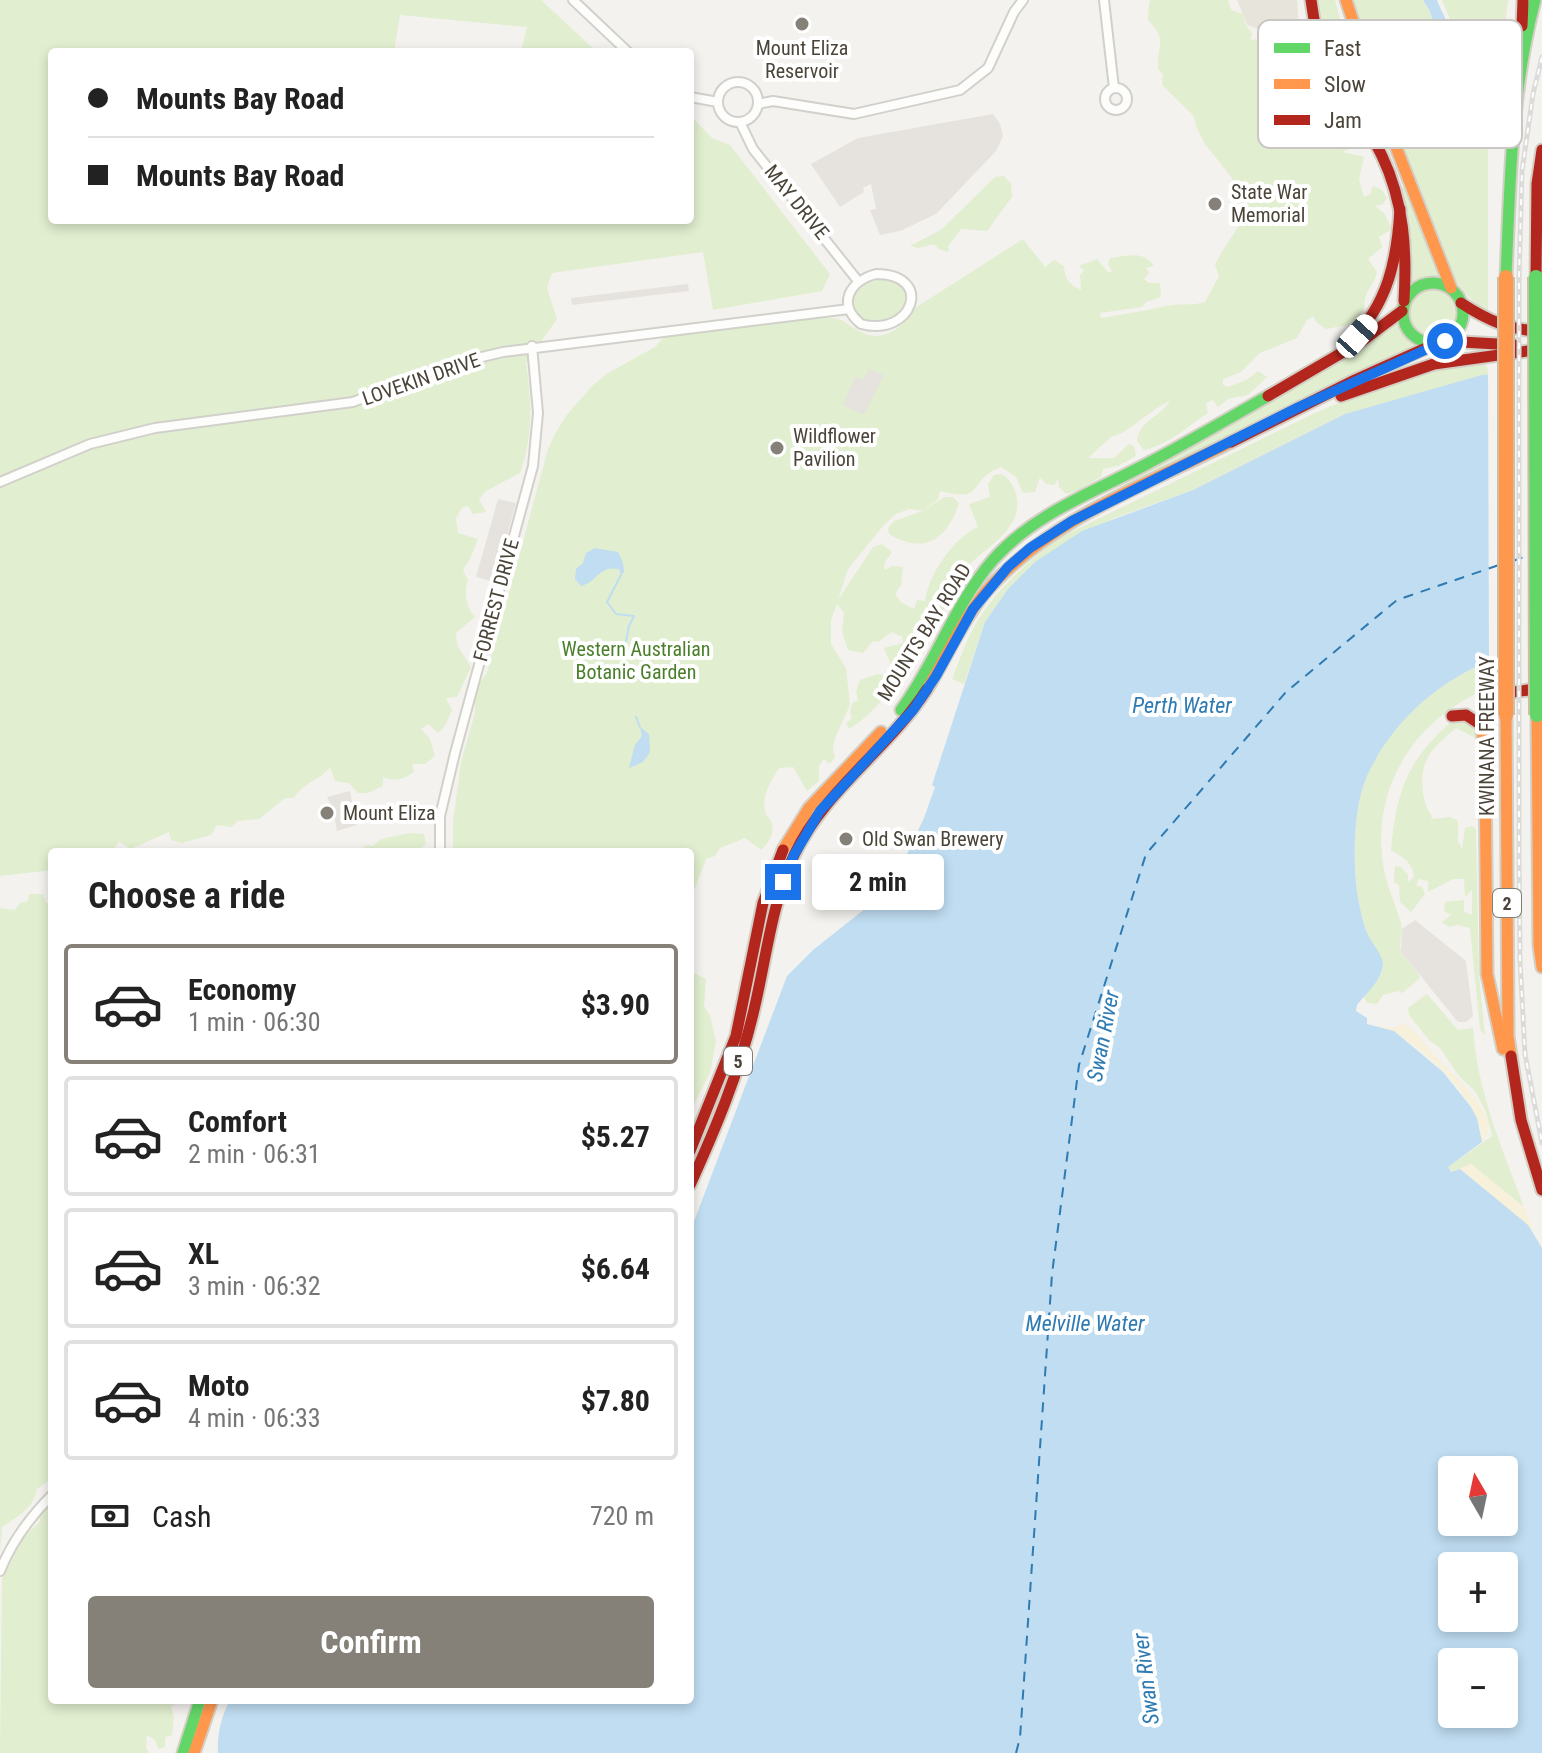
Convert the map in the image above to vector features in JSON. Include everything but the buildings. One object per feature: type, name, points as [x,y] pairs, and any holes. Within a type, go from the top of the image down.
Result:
[{"type":"main road","points":[[1311,0],[1314,20]]},
{"type":"main road","points":[[1346,0],[1351,20]]},
{"type":"main road","points":[[1522,50],[1523,0]]},
{"type":"main road","name":"2","points":[[1522,50],[1535,0]]},
{"type":"main road","points":[[1522,68],[1542,14]]},
{"type":"main road","points":[[1377,148],[1400,209],[1407,243],[1403,306]]},
{"type":"main road","points":[[1396,148],[1451,288],[1461,303],[1502,327],[1523,332],[1542,331]]},
{"type":"main road","name":"KWINANA FREEWAY","points":[[1513,148],[1506,277],[1506,996],[1516,1091],[1529,1150],[1542,1190]]},
{"type":"main road","points":[[1542,150],[1537,184],[1536,277],[1537,715],[1539,945],[1542,967]]},
{"type":"main road","name":"5","points":[[1312,370],[1357,336],[1379,308],[1390,284],[1397,256],[1400,209]]},
{"type":"main road","name":"5","points":[[1451,288],[1439,283],[1421,285],[1411,291],[1403,306],[1403,319],[1409,333],[1422,342],[1542,347]]},
{"type":"main road","points":[[1441,342],[1459,328],[1463,315],[1461,303]]},
{"type":"main road","name":"MOUNTS BAY ROAD","points":[[694,1141],[738,1028],[765,897],[789,836],[833,778],[906,703],[956,612],[990,563],[1024,531],[1044,518],[1164,456],[1380,330],[1403,306]]},
{"type":"main road","name":"MOUNTS BAY ROAD","points":[[694,1176],[723,1107],[753,1016],[783,882],[809,826],[917,704],[973,609],[1008,567],[1030,548],[1072,521],[1355,380],[1441,342]]},
{"type":"main road","name":"5","points":[[1200,457],[1334,399],[1414,370],[1454,360],[1542,347]]},
{"type":"main road","points":[[1516,1091],[1498,1034],[1487,974],[1482,706],[1486,696],[1542,688]]},
{"type":"main road","points":[[1452,716],[1466,715],[1481,725]]},
{"type":"main road","points":[[183,1753],[199,1704]]},
{"type":"main road","points":[[194,1753],[211,1704]]},
{"type":"street","points":[[573,0],[624,48]]},
{"type":"street","points":[[758,104],[773,101],[854,114],[960,90],[988,68],[1014,12],[1023,0]]},
{"type":"street","points":[[1104,0],[1114,88]]},
{"type":"street","points":[[735,82],[754,90],[758,104],[752,116],[740,122],[727,119],[718,102],[722,89],[735,82]]},
{"type":"street","points":[[694,98],[718,102]]},
{"type":"street","name":"MAY DRIVE","points":[[740,122],[753,149],[858,281]]},
{"type":"street","points":[[876,274],[897,276],[907,284],[912,295],[907,314],[886,326],[861,324],[849,309],[850,293],[858,281],[876,274]]},
{"type":"street","name":"LOVEKIN DRIVE","points":[[0,482],[90,444],[155,428],[353,402],[448,365],[532,346],[849,309]]},
{"type":"street","name":"FORREST DRIVE","points":[[440,848],[440,816],[455,753],[533,466],[538,413],[532,346]]},
{"type":"street","points":[[0,1571],[8,1551],[48,1499]]},
{"type":"shaded area","points":[[1237,0],[1297,0],[1298,20],[1258,20],[1258,29],[1247,25]]},
{"type":"shaded area","points":[[993,114],[1003,136],[996,151],[936,214],[900,231],[880,235],[870,210],[876,209],[871,184],[840,207],[811,164],[858,138]]},
{"type":"shaded area","points":[[688,284],[689,291],[572,305],[571,298]]},
{"type":"shaded area","points":[[869,369],[884,375],[864,415],[843,405],[855,377],[864,380]]},
{"type":"shaded area","points":[[498,499],[516,503],[494,582],[476,577]]},
{"type":"shaded area","points":[[350,791],[357,825],[337,831],[327,797]]},
{"type":"shaded area","points":[[1415,920],[1466,961],[1473,1016],[1466,1022],[1458,1022],[1401,952],[1402,929]]},
{"type":"green space","points":[[0,0],[541,0],[593,48],[522,48],[527,27],[400,15],[395,48],[48,48],[48,224],[694,224],[694,119],[712,138],[730,145],[830,274],[822,291],[713,310],[703,252],[552,273],[547,288],[557,319],[526,363],[530,419],[520,473],[486,491],[479,499],[486,512],[473,514],[468,506],[462,508],[456,518],[458,533],[478,539],[463,570],[468,580],[467,604],[475,617],[456,633],[457,645],[471,667],[457,697],[446,698],[452,710],[445,726],[438,733],[428,724],[421,729],[430,739],[435,756],[425,764],[412,764],[414,772],[406,777],[395,780],[383,777],[383,786],[368,793],[358,793],[349,783],[335,781],[330,767],[294,798],[285,798],[259,819],[237,821],[232,827],[217,825],[211,835],[182,843],[171,840],[169,832],[133,848],[119,842],[114,848],[48,848],[48,870],[0,876]]},
{"type":"green space","name":"Western Australian Botanic Garden","points":[[1151,0],[1228,0],[1231,10],[1243,14],[1245,24],[1252,33],[1251,40],[1258,39],[1258,148],[1352,148],[1342,152],[1364,157],[1359,179],[1364,197],[1370,194],[1373,186],[1382,190],[1387,198],[1383,204],[1375,206],[1384,213],[1392,229],[1379,237],[1382,247],[1368,259],[1377,272],[1365,297],[1361,315],[1348,325],[1325,329],[1313,316],[1307,320],[1297,338],[1260,353],[1241,372],[1223,379],[1223,385],[1228,387],[1258,371],[1267,377],[1248,395],[1228,399],[1218,407],[1213,400],[1206,403],[1208,413],[1162,444],[1144,450],[1137,441],[1146,424],[1170,401],[1124,432],[1112,436],[1088,458],[1114,458],[1129,444],[1134,446],[1136,456],[1118,466],[1103,469],[1101,477],[1077,491],[1066,494],[1059,487],[1058,479],[1054,485],[1046,484],[1040,477],[1035,492],[1023,493],[1016,477],[1001,467],[983,479],[971,493],[940,491],[938,499],[923,511],[909,509],[896,514],[883,526],[848,569],[838,600],[873,547],[882,544],[892,552],[884,570],[893,566],[903,567],[901,585],[895,594],[901,602],[914,609],[917,600],[925,601],[931,580],[951,548],[978,527],[969,504],[990,497],[988,484],[994,475],[1002,474],[1013,487],[1017,511],[1011,525],[964,571],[936,623],[890,691],[863,720],[849,729],[846,724],[852,718],[852,703],[858,700],[856,691],[860,680],[877,674],[888,676],[891,665],[884,648],[903,643],[902,637],[892,632],[878,642],[873,641],[863,653],[848,650],[842,632],[844,613],[837,604],[831,620],[831,644],[846,668],[850,705],[835,738],[835,758],[829,764],[824,759],[819,766],[819,781],[807,791],[793,767],[779,768],[765,799],[772,834],[761,850],[745,838],[720,848],[715,856],[706,859],[694,890],[694,848],[453,848],[453,822],[461,762],[475,713],[475,689],[487,673],[493,641],[496,640],[548,449],[566,416],[592,386],[608,373],[655,347],[665,336],[823,317],[842,321],[863,333],[886,334],[900,326],[915,308],[1023,239],[1045,267],[1054,260],[1064,266],[1068,281],[1081,290],[1080,275],[1084,271],[1079,266],[1097,259],[1108,272],[1112,272],[1108,263],[1110,258],[1135,255],[1150,261],[1154,266],[1146,268],[1149,273],[1144,279],[1149,283],[1160,283],[1161,297],[1146,302],[1142,307],[1100,313],[1101,318],[1205,302],[1219,276],[1215,265],[1246,210],[1232,178],[1205,144],[1193,115],[1162,85],[1163,74],[1158,69],[1160,38],[1148,20],[1149,3]]},
{"type":"green space","points":[[1319,0],[1335,0],[1340,20],[1322,20]]},
{"type":"green space","points":[[1349,0],[1423,0],[1432,20],[1355,20]]},
{"type":"green space","points":[[1442,0],[1508,0],[1506,20],[1450,20]]},
{"type":"green space","points":[[1398,148],[1488,148],[1488,312],[1471,299],[1455,279],[1417,201]]},
{"type":"green space","points":[[1004,176],[1011,184],[1012,197],[987,231],[961,229],[948,246],[949,252],[940,250],[934,244],[918,248],[910,246],[942,229],[995,177]]},
{"type":"green space","points":[[1401,185],[1441,280],[1431,278],[1410,283],[1410,224]]},
{"type":"green space","points":[[881,279],[893,281],[902,287],[906,307],[887,320],[863,321],[853,309],[854,295],[867,283]]},
{"type":"green space","points":[[1431,290],[1448,297],[1455,314],[1448,331],[1431,338],[1414,331],[1407,314],[1414,297]]},
{"type":"green space","points":[[1395,321],[1413,346],[1076,512],[1278,398]]},
{"type":"green space","points":[[1480,362],[1487,366],[1488,375],[1345,414],[1193,490],[1114,518],[1008,589],[985,622],[964,684],[952,679],[982,614],[1023,567],[1059,538],[1315,413],[1374,388],[1430,371]]},
{"type":"green space","points":[[944,497],[953,497],[959,503],[948,526],[933,540],[913,543],[889,534],[888,528],[894,521],[923,511]]},
{"type":"green space","points":[[1489,661],[1489,688],[1440,717],[1404,757],[1392,781],[1384,807],[1381,835],[1383,864],[1401,923],[1401,950],[1420,978],[1402,993],[1398,991],[1383,995],[1377,1004],[1367,1003],[1364,997],[1379,978],[1383,967],[1369,938],[1359,904],[1355,839],[1362,790],[1388,739],[1417,706],[1451,680]]},
{"type":"green space","points":[[1461,719],[1474,727],[1477,739],[1456,728],[1429,756],[1422,782],[1431,819],[1450,817],[1458,821],[1458,841],[1462,849],[1465,828],[1472,826],[1476,829],[1479,975],[1485,1036],[1480,1029],[1470,928],[1458,925],[1449,927],[1442,922],[1451,915],[1444,911],[1445,902],[1464,900],[1464,912],[1472,915],[1472,890],[1465,897],[1464,879],[1453,879],[1428,892],[1428,881],[1419,879],[1416,885],[1422,887],[1425,894],[1411,912],[1400,902],[1399,885],[1394,882],[1395,866],[1401,867],[1408,875],[1408,882],[1414,877],[1412,868],[1391,851],[1402,789],[1415,762],[1436,736],[1450,723]]},
{"type":"green space","points":[[410,833],[424,834],[426,844],[421,848],[362,848],[373,846],[381,839]]},
{"type":"green space","points":[[29,894],[43,894],[48,903],[48,1482],[37,1489],[24,1511],[2,1527],[0,1553],[0,908],[15,910],[20,903],[28,901]]},
{"type":"green space","points":[[694,973],[706,979],[704,1006],[710,1016],[716,1041],[710,1073],[694,1104]]},
{"type":"green space","points":[[1427,994],[1458,1030],[1473,1028],[1485,1097],[1524,1207],[1471,1164],[1451,1172],[1448,1167],[1492,1136],[1486,1112],[1475,1091],[1409,1015],[1408,1008]]},
{"type":"green space","points":[[48,1504],[48,1704],[176,1704],[171,1706],[174,1718],[172,1735],[165,1737],[165,1747],[158,1749],[155,1740],[147,1735],[146,1748],[149,1753],[0,1753],[2,1578],[24,1537],[40,1521],[40,1513]]},
{"type":"sand","points":[[1404,1024],[1419,1036],[1481,1107],[1488,1132],[1482,1142],[1476,1117],[1448,1077],[1422,1051],[1380,1026],[1393,1028]]},
{"type":"sand","points":[[1471,1164],[1524,1207],[1533,1230],[1460,1169]]},
{"type":"water","points":[[1423,0],[1437,0],[1446,20],[1432,20]]},
{"type":"water","name":"Melville Water","points":[[1542,373],[1489,661],[1451,680],[1434,693],[1402,722],[1389,739],[1362,790],[1355,841],[1357,893],[1364,923],[1383,966],[1378,979],[1357,1005],[1356,1011],[1367,1018],[1367,1024],[1394,1031],[1443,1072],[1471,1107],[1477,1118],[1482,1142],[1448,1167],[1451,1172],[1460,1169],[1528,1225],[1542,1248],[1542,1753],[218,1753],[220,1726],[228,1704],[694,1704],[694,1221],[787,976],[813,950],[880,897],[897,875],[935,787],[932,785],[985,622],[1008,589],[1035,562],[1082,531],[1193,490],[1345,414],[1482,375]]},
{"type":"water","points":[[595,548],[618,552],[624,572],[621,575],[619,569],[607,569],[581,586],[575,579],[576,569],[583,563],[586,553]]},
{"type":"water","points":[[640,727],[649,734],[650,752],[643,762],[629,768],[635,745],[642,736]]},
{"type":"pier","points":[[1542,369],[1542,655],[1489,665],[1488,371]]},
{"type":"waterway","points":[[621,575],[607,602],[616,614],[634,616],[624,651]]},
{"type":"waterway","points":[[623,670],[629,682]]},
{"type":"waterway","points":[[636,717],[640,727]]},
{"type":"ferry route","points":[[1513,561],[1529,555]]},
{"type":"ferry route","points":[[1016,1753],[1020,1738],[1052,1274],[1079,1065],[1146,854],[1286,692],[1397,600],[1499,565]]},
{"type":"railway","points":[[1542,57],[1533,94],[1522,171],[1519,277],[1520,961],[1525,1054],[1542,1143]]},
{"type":"traffic: fast","points":[[1522,62],[1535,0]]},
{"type":"traffic: fast","points":[[1506,277],[1513,148]]},
{"type":"traffic: fast","points":[[1536,277],[1537,715]]},
{"type":"traffic: fast","points":[[1433,283],[1445,285],[1454,292],[1461,301],[1463,313],[1461,325],[1454,334],[1445,341],[1433,343],[1421,341],[1412,334],[1405,325],[1403,313],[1405,301],[1412,292],[1421,285],[1433,283]]},
{"type":"traffic: fast","points":[[901,710],[979,577],[1009,544],[1062,507],[1173,450],[1268,396]]},
{"type":"traffic: fast","points":[[183,1753],[199,1704]]},
{"type":"traffic: slow","points":[[1346,0],[1353,20]]},
{"type":"traffic: slow","points":[[1396,148],[1451,288]]},
{"type":"traffic: slow","points":[[1506,277],[1506,715]]},
{"type":"traffic: slow","points":[[927,689],[983,595],[1036,546],[1099,506],[1231,442]]},
{"type":"traffic: slow","points":[[1486,696],[1481,718],[1485,757],[1487,974],[1503,1049]]},
{"type":"traffic: slow","points":[[1506,715],[1508,1036],[1511,1056]]},
{"type":"traffic: slow","points":[[1537,715],[1539,945],[1542,967]]},
{"type":"traffic: slow","points":[[783,850],[809,808],[881,732]]},
{"type":"traffic: slow","points":[[194,1753],[211,1704]]},
{"type":"traffic: jam","points":[[1311,0],[1314,20]]},
{"type":"traffic: jam","points":[[1522,26],[1523,0]]},
{"type":"traffic: jam","points":[[1378,148],[1399,209],[1404,245],[1404,301]]},
{"type":"traffic: jam","points":[[1536,277],[1537,184],[1542,150]]},
{"type":"traffic: jam","points":[[1350,341],[1382,297],[1393,264],[1400,209]]},
{"type":"traffic: jam","points":[[1461,303],[1500,323],[1542,331]]},
{"type":"traffic: jam","points":[[1268,396],[1362,341],[1402,311]]},
{"type":"traffic: jam","points":[[1445,341],[1514,345]]},
{"type":"traffic: jam","points":[[1231,442],[1437,343]]},
{"type":"traffic: jam","points":[[1341,396],[1434,364],[1542,349]]},
{"type":"traffic: jam","points":[[1486,696],[1542,688]]},
{"type":"traffic: jam","points":[[694,1176],[741,1058],[774,913],[794,855],[822,810],[894,731],[927,689]]},
{"type":"traffic: jam","points":[[1452,716],[1466,715],[1481,725]]},
{"type":"traffic: jam","points":[[694,1141],[736,1036],[763,903],[783,850]]},
{"type":"traffic: jam","points":[[1511,1056],[1521,1120],[1542,1190]]},
{"type":"place","name":"Mount Eliza Reservoir","points":[[802,24]]},
{"type":"place","name":"State War Memorial","points":[[1215,204]]},
{"type":"place","name":"Wildflower Pavilion","points":[[777,448]]},
{"type":"place","name":"Mount Eliza","points":[[327,813]]},
{"type":"place","name":"Old Swan Brewery","points":[[846,839]]},
{"type":"route","points":[[783,882],[809,826],[820,811],[913,710],[936,676],[973,609],[1008,567],[1030,548],[1072,521],[1299,407],[1445,341]]},
{"type":"water label","name":"Perth Water","points":[[1182,705]]},
{"type":"water label","name":"Swan River","points":[[1103,1036]]},
{"type":"water label","name":"Swan River","points":[[1146,1679]]}]
